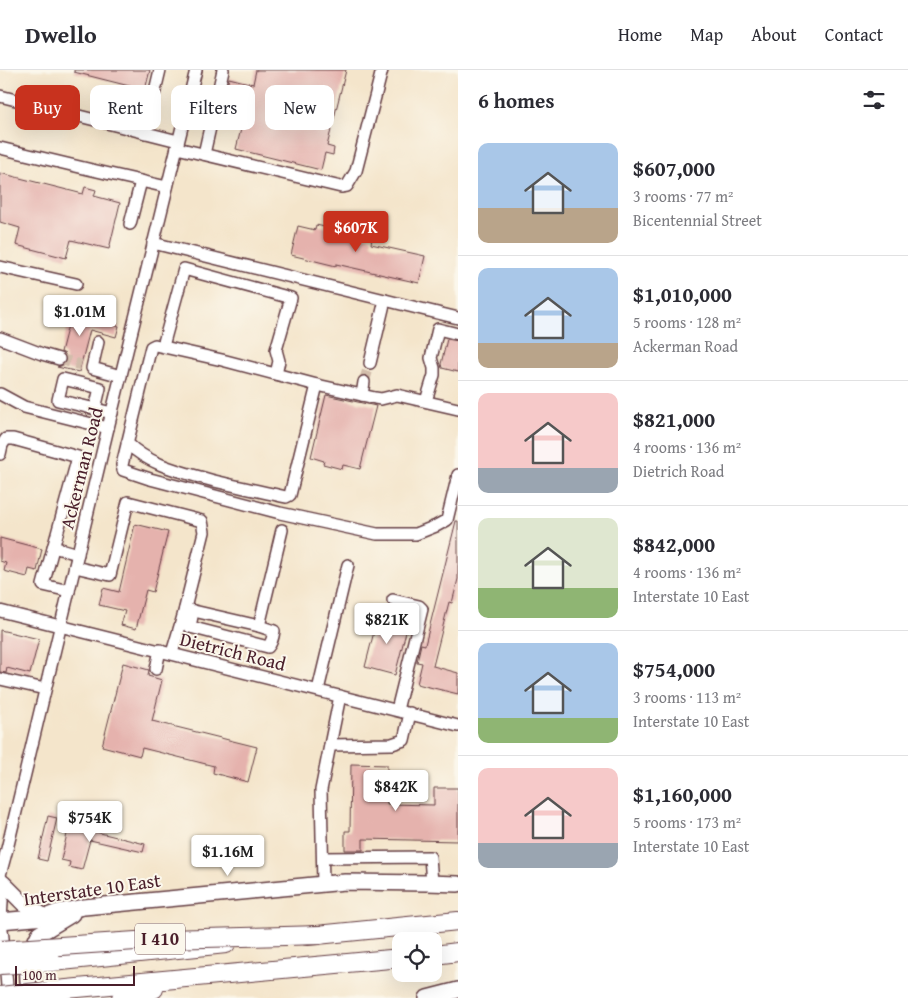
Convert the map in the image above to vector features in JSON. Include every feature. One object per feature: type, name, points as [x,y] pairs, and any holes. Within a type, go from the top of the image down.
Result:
[{"type":"highway","points":[[0,965],[52,962],[458,921]]},
{"type":"highway","name":"I 410","points":[[0,950],[166,939],[321,935]]},
{"type":"highway","points":[[442,954],[458,952]]},
{"type":"highway","points":[[0,996],[392,959]]},
{"type":"highway","points":[[121,998],[202,976]]},
{"type":"main road","points":[[1,872],[24,904],[45,917]]},
{"type":"main road","name":"Interstate 10 East","points":[[0,921],[45,917],[58,912],[84,907],[345,882],[458,884]]},
{"type":"main road","points":[[32,998],[28,981],[27,959],[39,934],[84,907]]},
{"type":"main road","points":[[427,998],[458,990]]},
{"type":"street","points":[[145,132],[160,70]]},
{"type":"street","name":"Ackerman Road","points":[[8,998],[0,921],[1,872],[196,70]]},
{"type":"street","points":[[204,154],[223,70]]},
{"type":"street","points":[[0,96],[145,132],[204,154],[341,187],[347,186],[356,171],[382,70]]},
{"type":"street","points":[[0,148],[167,187]]},
{"type":"street","points":[[130,224],[141,181]]},
{"type":"street","points":[[153,243],[458,318]]},
{"type":"street","points":[[0,267],[76,284]]},
{"type":"street","points":[[163,346],[184,269],[291,298],[276,350],[279,361],[276,374]]},
{"type":"street","points":[[370,363],[386,300]]},
{"type":"street","points":[[426,401],[434,374],[431,358],[438,329],[458,334]]},
{"type":"street","points":[[0,338],[59,359]]},
{"type":"street","points":[[98,342],[86,367],[121,376]]},
{"type":"street","points":[[458,409],[397,395],[381,399],[362,395],[155,345],[152,347],[147,363],[122,465],[123,470],[131,474],[280,513],[377,534],[416,534],[447,520],[458,475]]},
{"type":"street","points":[[126,357],[147,363]]},
{"type":"street","points":[[362,395],[364,382]]},
{"type":"street","points":[[104,445],[126,447],[160,465],[286,498],[290,492],[317,385]]},
{"type":"street","points":[[0,394],[24,407],[108,428]]},
{"type":"street","points":[[95,409],[112,413]]},
{"type":"street","points":[[0,454],[6,439],[13,439],[78,458],[43,585],[69,591]]},
{"type":"street","points":[[75,567],[110,575],[128,502],[202,521],[204,532],[189,610],[190,627],[268,647],[272,640],[274,631],[189,610]]},
{"type":"street","points":[[259,626],[282,530]]},
{"type":"street","points":[[53,547],[78,554]]},
{"type":"street","points":[[318,690],[348,565]]},
{"type":"street","points":[[393,600],[419,606],[422,609],[397,710]]},
{"type":"street","points":[[156,669],[189,610]]},
{"type":"street","name":"Dietrich Road","points":[[0,611],[458,726]]},
{"type":"street","points":[[0,679],[45,689]]},
{"type":"street","points":[[323,884],[321,790],[340,696]]},
{"type":"street","points":[[330,745],[392,744],[404,740],[410,713]]},
{"type":"street","points":[[323,858],[430,857],[432,883]]},
{"type":"building","points":[[74,70],[150,70],[146,85],[125,85],[74,72]]},
{"type":"building","points":[[256,70],[346,70],[334,118],[334,85],[265,85],[265,130],[331,130],[327,146],[334,148],[333,155],[325,153],[321,170],[236,149],[241,130],[255,130],[255,85],[227,85],[229,78],[253,84]]},
{"type":"building","points":[[0,173],[83,194],[85,187],[96,190],[94,196],[120,203],[109,249],[71,240],[66,258],[16,245],[20,228],[0,222]]},
{"type":"building","points":[[316,225],[372,238],[371,244],[425,256],[419,283],[291,255],[298,226],[315,230]]},
{"type":"building","points":[[60,311],[119,326],[116,337],[90,330],[79,372],[57,367],[64,365],[66,361],[65,354],[61,352],[68,325],[57,322]]},
{"type":"building","points":[[447,339],[458,341],[458,372],[442,368],[441,364]]},
{"type":"building","points":[[326,395],[376,406],[360,469],[343,465],[342,469],[323,464],[324,461],[311,457]]},
{"type":"building","points":[[456,521],[458,521],[458,579],[452,603],[449,602],[433,666],[458,673],[458,694],[417,684],[422,663],[417,662],[421,644],[425,645]]},
{"type":"building","points":[[135,524],[168,532],[153,592],[146,590],[136,629],[121,625],[125,611],[99,605],[103,588],[119,592]]},
{"type":"building","points":[[0,538],[42,549],[37,571],[29,569],[27,577],[4,571],[6,563],[0,561]]},
{"type":"building","points":[[378,616],[408,624],[395,675],[365,667]]},
{"type":"building","points":[[0,630],[39,639],[30,674],[7,668],[6,673],[0,672]]},
{"type":"building","points":[[123,663],[149,670],[148,676],[162,680],[152,721],[257,747],[248,782],[213,773],[214,766],[142,748],[140,756],[102,746]]},
{"type":"building","points":[[351,764],[387,765],[387,804],[434,805],[434,788],[458,788],[458,841],[363,839],[363,850],[345,850],[345,831],[350,831]]},
{"type":"building","points":[[48,816],[57,818],[47,861],[38,859]]},
{"type":"building","points":[[70,821],[84,824],[85,821],[94,823],[92,831],[145,844],[143,852],[90,840],[82,870],[69,867],[70,862],[61,860]]},
{"type":"tunnel","points":[[59,359],[81,365]]},
{"type":"tunnel","points":[[364,382],[370,363]]}]
